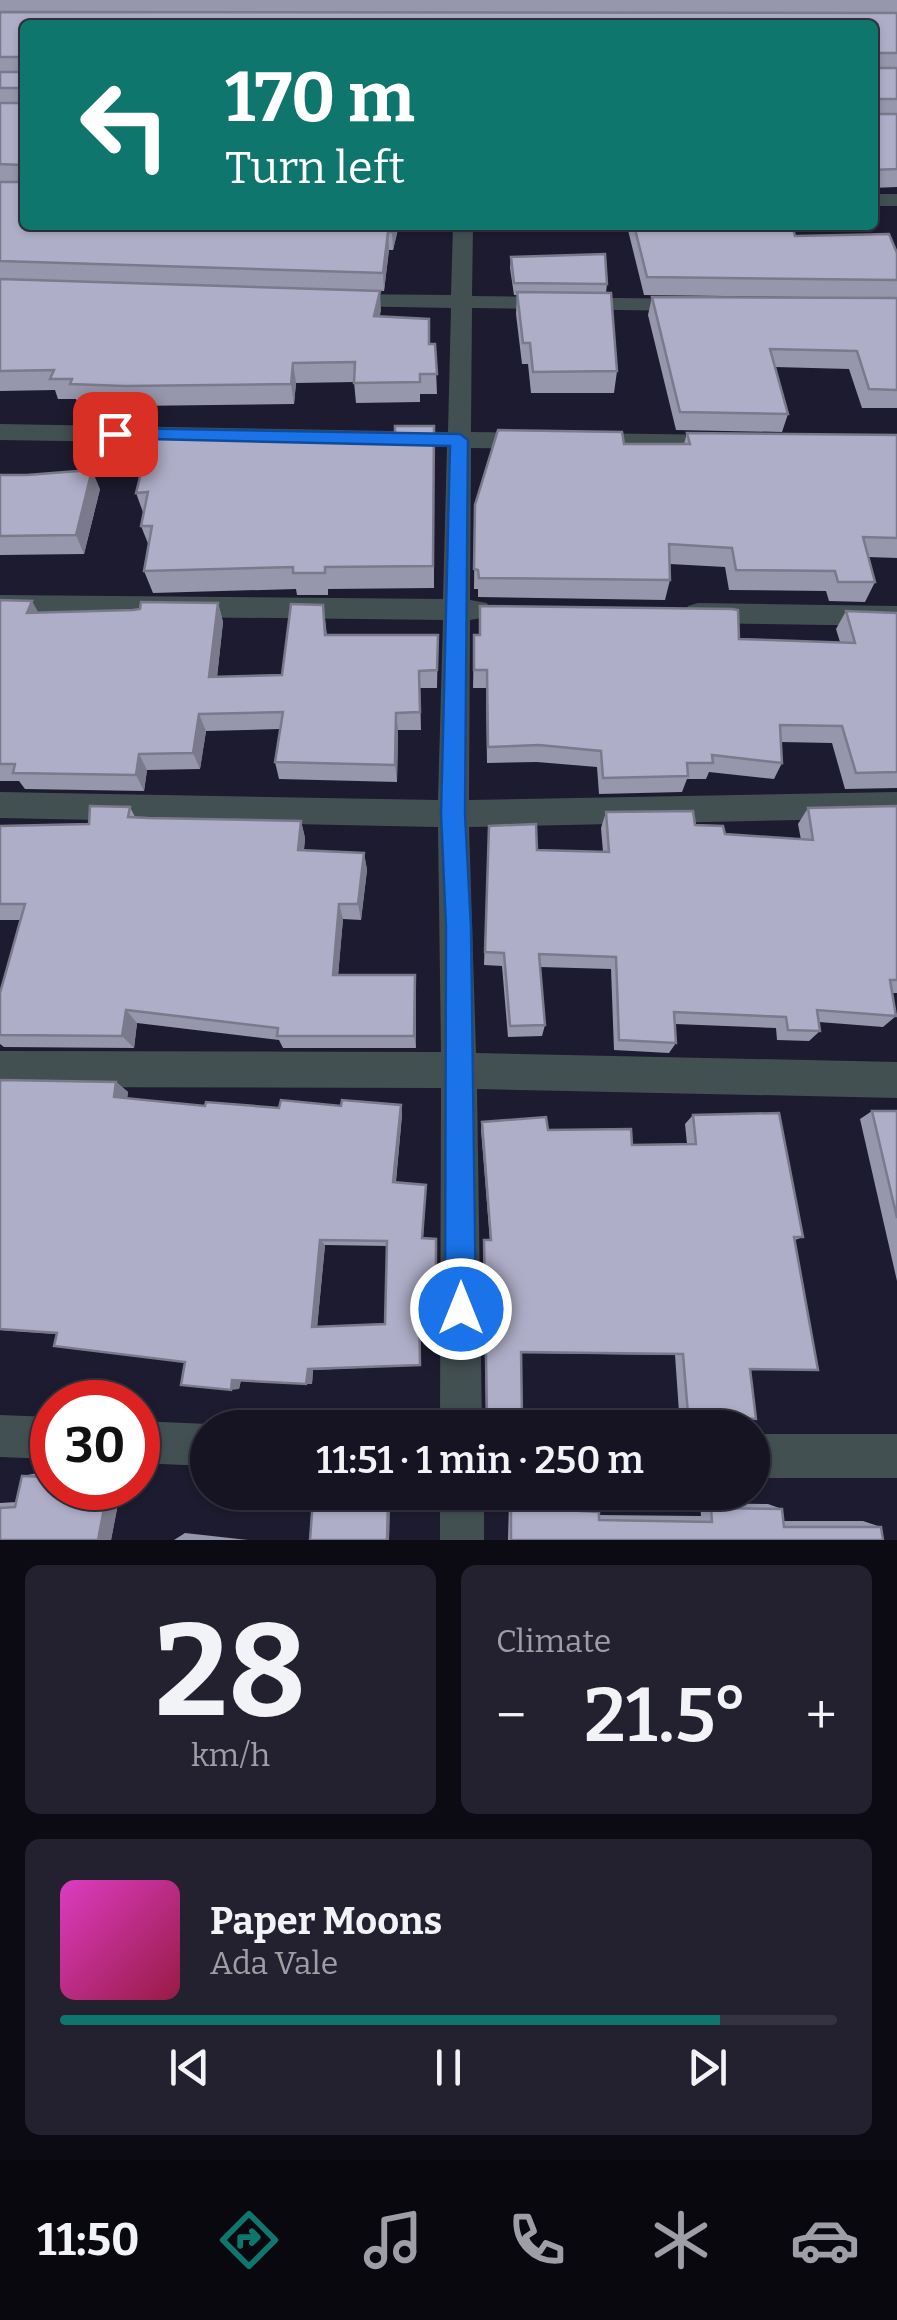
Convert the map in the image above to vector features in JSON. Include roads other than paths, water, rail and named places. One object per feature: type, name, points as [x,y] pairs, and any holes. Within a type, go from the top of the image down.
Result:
[{"type":"street","points":[[462,230],[453,814],[460,1072],[462,1410]]},
{"type":"street","points":[[326,300],[712,305]]},
{"type":"street","points":[[0,432],[738,443]]},
{"type":"street","points":[[0,605],[496,610]]},
{"type":"street","points":[[673,612],[897,616]]},
{"type":"street","points":[[0,806],[453,814],[897,805]]},
{"type":"street","points":[[0,1070],[302,1067],[897,1080]]},
{"type":"street","points":[[0,1436],[30,1437]]},
{"type":"street","points":[[160,1443],[190,1444]]},
{"type":"street","points":[[770,1456],[897,1456]]},
{"type":"street","points":[[462,1510],[462,1540]]}]
